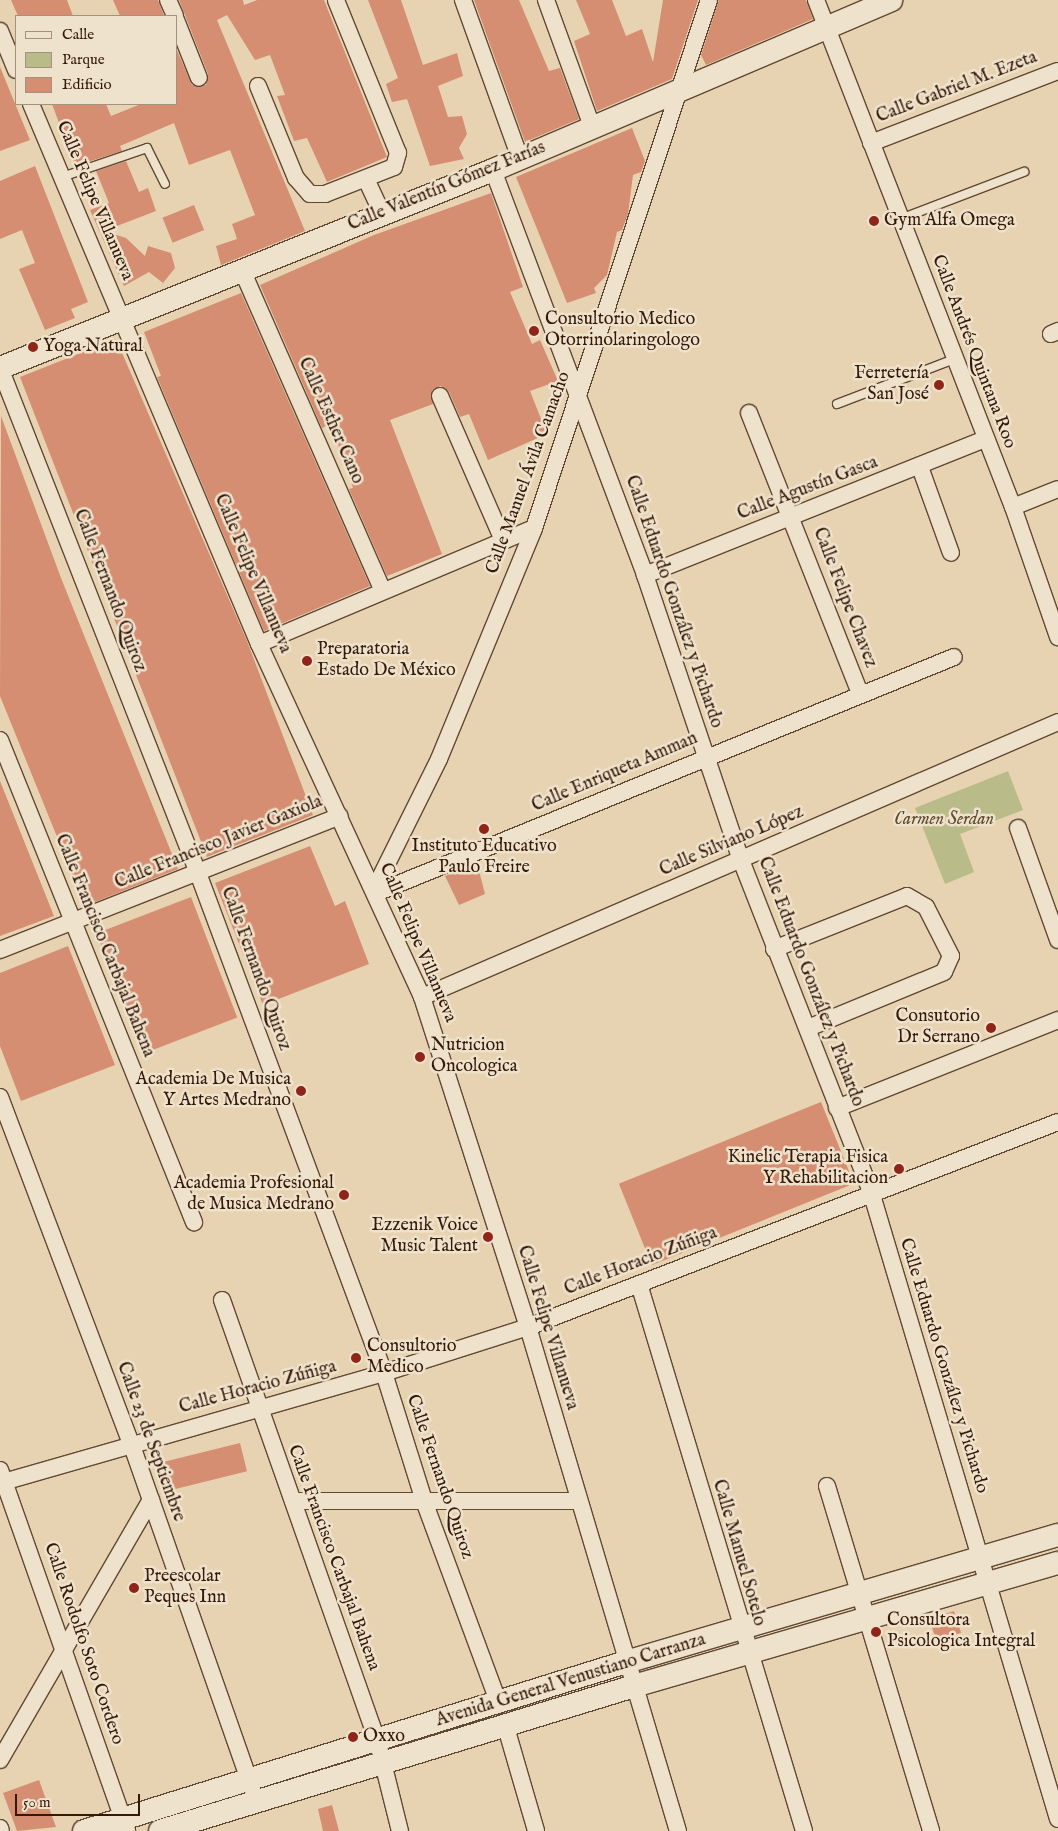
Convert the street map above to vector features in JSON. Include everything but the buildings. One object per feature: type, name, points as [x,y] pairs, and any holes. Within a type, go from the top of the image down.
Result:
[{"type":"main road","name":"Calle Valentín Gómez Farías","points":[[0,368],[121,317],[493,170],[891,0]]},
{"type":"main road","name":"Avenida General Venustiano Carranza","points":[[160,1831],[257,1802],[380,1753],[498,1701],[1058,1535]]},
{"type":"main road","name":"Avenida General Venustiano Carranza","points":[[84,1831],[125,1825],[250,1781],[505,1724],[986,1582],[1058,1563]]},
{"type":"street","points":[[168,0],[175,15]]},
{"type":"street","points":[[258,86],[306,191],[324,194],[394,167],[398,153],[336,0]]},
{"type":"street","points":[[463,0],[520,158]]},
{"type":"street","points":[[546,0],[593,128]]},
{"type":"street","name":"Calle Manuel Ávila Camacho","points":[[375,892],[439,760],[534,528],[709,0]]},
{"type":"street","name":"Calle Andrés Quintana Roo","points":[[816,0],[1013,507],[1058,637]]},
{"type":"street","points":[[178,25],[198,78]]},
{"type":"street","points":[[0,31],[15,68]]},
{"type":"street","name":"Calle Gabriel M. Ezeta","points":[[871,143],[1058,71]]},
{"type":"street","name":"Calle Felipe Villanueva","points":[[31,105],[259,644],[375,892],[422,998],[528,1328],[577,1501],[678,1831]]},
{"type":"street","name":"Calle Eduardo González y Pichardo","points":[[493,170],[579,394],[645,575],[741,860],[774,949],[808,1028],[837,1108],[872,1195],[1058,1819]]},
{"type":"street","points":[[366,179],[382,214]]},
{"type":"street","name":"Calle Esther Cano","points":[[242,270],[382,589]]},
{"type":"street","name":"Calle Fernando Quiroz","points":[[0,368],[198,873],[384,1374],[424,1501],[498,1701]]},
{"type":"street","points":[[440,396],[502,538]]},
{"type":"street","name":"Calle Felipe Chavez","points":[[749,412],[860,693]]},
{"type":"street","name":"Calle Agustín Gasca","points":[[645,575],[920,467],[985,439]]},
{"type":"street","points":[[920,467],[951,553]]},
{"type":"street","points":[[1013,507],[1058,489]]},
{"type":"street","points":[[259,644],[502,538],[534,528]]},
{"type":"street","name":"Calle Enriqueta Amman","points":[[375,892],[860,693],[954,657]]},
{"type":"street","name":"Calle Silviano López","points":[[422,998],[1058,722]]},
{"type":"street","name":"Calle Francisco Carbajal Bahena","points":[[0,740],[194,1222]]},
{"type":"street","name":"Calle Francisco Javier Gaxiola","points":[[0,950],[340,816]]},
{"type":"street","points":[[1018,828],[1058,940]]},
{"type":"street","points":[[774,949],[907,896],[926,907],[951,956],[944,972],[808,1028]]},
{"type":"street","points":[[837,1108],[1058,1020]]},
{"type":"street","name":"Calle 23 de Septiembre","points":[[0,1097],[151,1500],[257,1802]]},
{"type":"street","name":"Calle Horacio Zúñiga","points":[[1,1478],[258,1410],[384,1374],[528,1328],[1058,1122]]},
{"type":"street","name":"Calle Manuel Sotelo","points":[[639,1284],[740,1629],[804,1831]]},
{"type":"street","name":"Calle Francisco Carbajal Bahena","points":[[222,1300],[258,1410],[293,1501],[380,1753],[400,1831]]},
{"type":"street","name":"Calle Rodolfo Soto Cordero","points":[[1,1478],[64,1649],[125,1825]]},
{"type":"street","points":[[827,1486],[856,1594],[866,1618],[931,1831]]},
{"type":"street","points":[[0,1760],[151,1500]]},
{"type":"street","points":[[293,1501],[577,1501]]},
{"type":"street","points":[[505,1724],[536,1831]]},
{"type":"lane","points":[[62,177],[147,148],[165,184]]},
{"type":"lane","points":[[900,219],[1024,172]]},
{"type":"lane","points":[[837,404],[954,359]]},
{"type":"green space","name":"Carmen Serdan","points":[[1008,771],[1023,810],[960,834],[974,872],[945,884],[915,808]]},
{"type":"place","name":"Gym Alfa Omega","points":[[874,221]]},
{"type":"place","name":"Consultorio Medico Otorrinolaringologo","points":[[534,331]]},
{"type":"place","name":"Yoga Natural","points":[[33,347]]},
{"type":"place","name":"Ferretería San José","points":[[939,385]]},
{"type":"place","name":"Preparatoria Estado De México","points":[[307,661]]},
{"type":"place","name":"Instituto Educativo Paulo Freire","points":[[484,829]]},
{"type":"place","name":"Consutorio Dr Serrano","points":[[991,1028]]},
{"type":"place","name":"Nutricion Oncologica","points":[[420,1057]]},
{"type":"place","name":"Academia De Musica Y Artes Medrano","points":[[301,1091]]},
{"type":"place","name":"Kinelic Terapia Fisica Y Rehabilitacion","points":[[899,1169]]},
{"type":"place","name":"Academia Profesional de Musica Medrano","points":[[344,1195]]},
{"type":"place","name":"Ezzenik Voice Music Talent","points":[[488,1237]]},
{"type":"place","name":"Consultorio Medico","points":[[356,1358]]},
{"type":"place","name":"Preescolar Peques Inn","points":[[134,1588]]},
{"type":"place","name":"Consultora Psicologica Integral","points":[[876,1632]]},
{"type":"place","name":"Oxxo","points":[[353,1737]]}]
